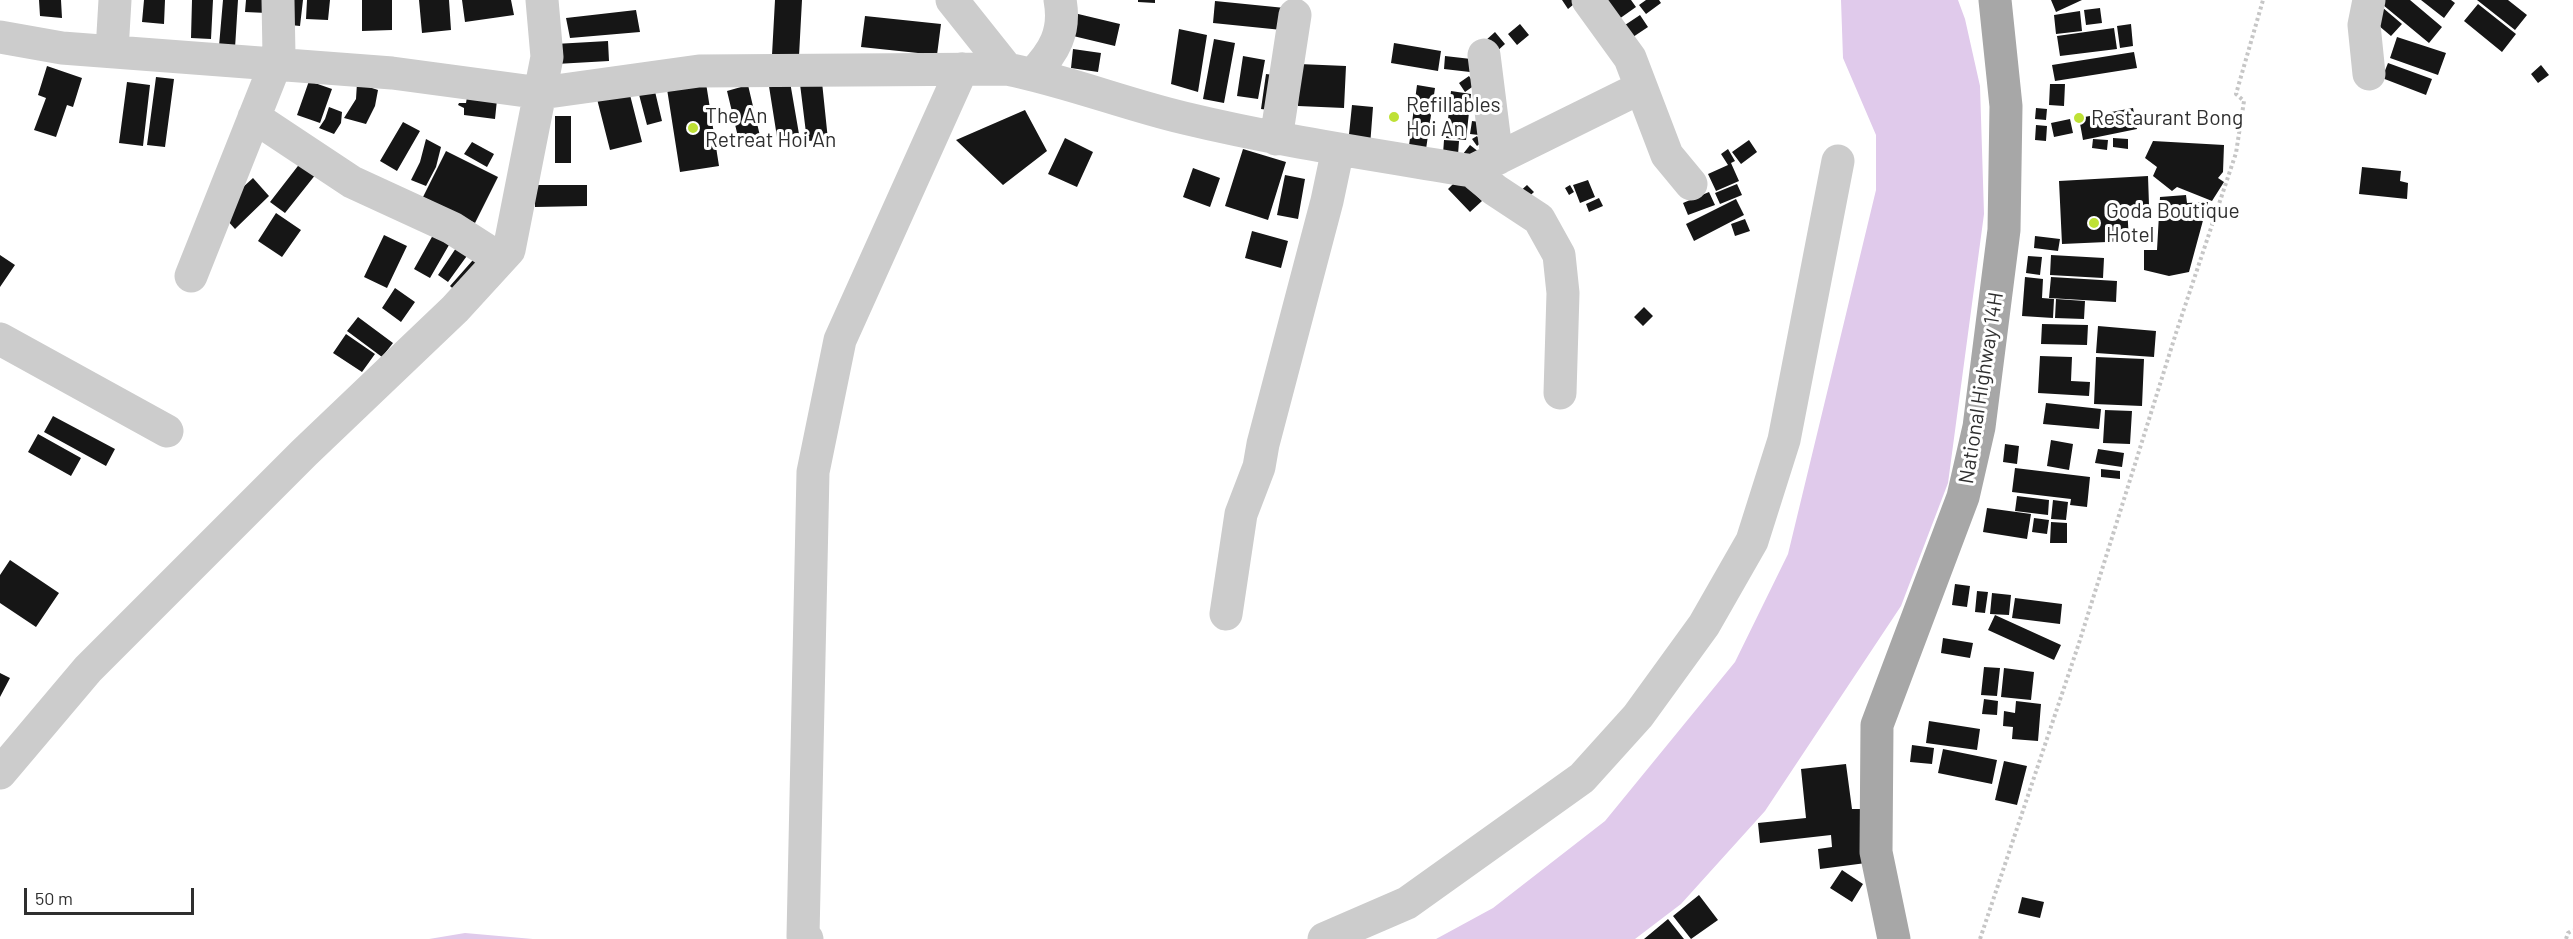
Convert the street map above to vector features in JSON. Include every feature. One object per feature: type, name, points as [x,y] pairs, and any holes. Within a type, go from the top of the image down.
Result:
[{"type":"main road","name":"National Highway 14H","points":[[1894,939],[1876,852],[1877,725],[1963,497],[1979,427],[2004,230],[2006,106],[1995,0]]},
{"type":"street","points":[[112,51],[115,0]]},
{"type":"street","points":[[191,276],[279,56],[278,0]]},
{"type":"street","points":[[0,773],[97,660],[304,453],[455,309],[505,254],[511,245],[547,57],[542,0]]},
{"type":"street","points":[[952,0],[1020,72]]},
{"type":"street","points":[[1020,72],[1052,53],[1059,34],[1062,10],[1060,0]]},
{"type":"street","points":[[1587,0],[1630,58],[1667,156],[1691,184]]},
{"type":"street","points":[[2369,0],[2364,25],[2369,74]]},
{"type":"street","points":[[1276,140],[1295,15]]},
{"type":"street","points":[[0,37],[62,48],[392,73],[541,93],[699,71],[962,69],[1020,72],[1150,110],[1276,140],[1485,165],[1640,88]]},
{"type":"street","points":[[1484,55],[1485,165],[1495,190],[1539,219],[1559,255],[1563,293],[1560,393]]},
{"type":"street","points":[[807,939],[803,936],[813,472],[840,340],[962,69]]},
{"type":"street","points":[[254,117],[352,182],[452,228],[494,255],[505,254]]},
{"type":"street","points":[[1226,614],[1241,514],[1259,467],[1338,149]]},
{"type":"street","points":[[1324,939],[1407,903],[1582,778],[1638,716],[1704,625],[1752,541],[1784,440],[1838,161]]},
{"type":"street","points":[[0,339],[167,431]]},
{"type":"path","points":[[1980,939],[2079,643],[2176,333],[2236,153],[2244,101],[2236,94],[2263,0]]},
{"type":"path","points":[[2566,939],[2568,933],[2573,930]]},
{"type":"shaded area","points":[[1841,0],[1958,0],[1965,19],[1980,86],[1984,214],[1948,483],[1901,606],[1765,811],[1681,904],[1635,939],[1436,939],[1493,908],[1605,821],[1735,662],[1788,554],[1876,190],[1876,135],[1843,58]]},
{"type":"shaded area","points":[[465,933],[533,939],[429,939]]},
{"type":"building","points":[[39,0],[61,0],[62,18],[40,16]]},
{"type":"building","points":[[144,0],[165,0],[164,24],[142,22]]},
{"type":"building","points":[[192,0],[213,0],[211,39],[191,38]]},
{"type":"building","points":[[223,0],[238,0],[235,48],[219,46]]},
{"type":"building","points":[[246,0],[268,0],[267,13],[245,12]]},
{"type":"building","points":[[284,0],[303,0],[300,26],[281,24]]},
{"type":"building","points":[[307,0],[330,0],[328,20],[306,19]]},
{"type":"building","points":[[362,0],[392,0],[392,30],[362,31]]},
{"type":"building","points":[[419,0],[449,0],[451,30],[422,33]]},
{"type":"building","points":[[462,0],[511,0],[514,15],[465,22]]},
{"type":"building","points":[[775,0],[802,0],[799,56],[772,55]]},
{"type":"building","points":[[1138,0],[1155,0],[1155,3],[1138,2]]},
{"type":"building","points":[[1562,0],[1579,0],[1568,9]]},
{"type":"building","points":[[1605,0],[1631,0],[1636,7],[1619,19]]},
{"type":"building","points":[[1646,0],[1659,0],[1661,3],[1646,14],[1639,5]]},
{"type":"building","points":[[2051,0],[2082,0],[2056,12]]},
{"type":"building","points":[[2377,0],[2410,0],[2442,27],[2429,43]]},
{"type":"building","points":[[2421,0],[2451,0],[2455,3],[2444,18]]},
{"type":"building","points":[[2477,0],[2508,0],[2527,15],[2515,30]]},
{"type":"building","points":[[1215,1],[1285,8],[1282,30],[1213,23]]},
{"type":"building","points":[[2376,2],[2402,24],[2391,36],[2366,15]]},
{"type":"building","points":[[2478,4],[2516,34],[2502,52],[2464,21]]},
{"type":"building","points":[[2100,8],[2102,23],[2086,25],[2084,10]]},
{"type":"building","points":[[636,10],[640,32],[570,38],[566,18]]},
{"type":"building","points":[[2080,11],[2082,31],[2056,34],[2054,15]]},
{"type":"building","points":[[1074,13],[1120,24],[1115,46],[1069,35]]},
{"type":"building","points":[[1640,15],[1648,27],[1630,39],[1622,27]]},
{"type":"building","points":[[865,16],[941,24],[937,55],[861,47]]},
{"type":"building","points":[[1520,24],[1529,35],[1517,45],[1508,34]]},
{"type":"building","points":[[2131,24],[2133,46],[2120,48],[2117,26]]},
{"type":"building","points":[[2114,28],[2117,49],[2060,56],[2057,36]]},
{"type":"building","points":[[1179,29],[1207,35],[1198,92],[1171,84]]},
{"type":"building","points":[[1495,32],[1505,44],[1495,53],[1485,41]]},
{"type":"building","points":[[2397,37],[2446,53],[2438,75],[2390,58]]},
{"type":"building","points":[[1214,39],[1235,43],[1224,103],[1203,99]]},
{"type":"building","points":[[608,41],[609,61],[556,64],[555,44]]},
{"type":"building","points":[[1394,43],[1441,51],[1438,71],[1391,63]]},
{"type":"building","points":[[1073,49],[1101,53],[1098,72],[1071,68]]},
{"type":"building","points":[[2134,52],[2137,68],[2055,81],[2052,65]]},
{"type":"building","points":[[1243,56],[1265,60],[1258,99],[1237,96]]},
{"type":"building","points":[[1445,56],[1471,59],[1470,72],[1444,69]]},
{"type":"building","points":[[2388,63],[2432,79],[2426,95],[2382,78]]},
{"type":"building","points":[[1299,64],[1346,66],[1344,108],[1298,106]]},
{"type":"building","points":[[2541,65],[2549,75],[2538,83],[2531,74]]},
{"type":"building","points":[[47,66],[82,78],[73,107],[67,105],[56,137],[34,130],[46,98],[38,95]]},
{"type":"building","points":[[1266,74],[1282,76],[1278,111],[1261,109]]},
{"type":"building","points":[[789,76],[799,134],[777,137],[768,80]]},
{"type":"building","points":[[1469,76],[1475,85],[1465,92],[1459,83]]},
{"type":"building","points":[[156,77],[174,79],[165,147],[147,145]]},
{"type":"building","points":[[309,81],[332,89],[320,123],[297,115]]},
{"type":"building","points":[[127,82],[150,85],[143,146],[119,143]]},
{"type":"building","points":[[822,82],[828,140],[807,141],[800,84]]},
{"type":"building","points":[[357,83],[378,90],[375,106],[366,124],[344,118],[356,99]]},
{"type":"building","points":[[653,83],[662,121],[647,125],[637,87]]},
{"type":"building","name":"The An Retreat Hoi An","points":[[706,83],[719,166],[680,172],[667,89]]},
{"type":"building","points":[[2050,84],[2065,84],[2064,106],[2049,105]]},
{"type":"building","points":[[748,85],[760,136],[739,141],[727,91]]},
{"type":"building","points":[[1417,85],[1435,88],[1425,156],[1408,153]]},
{"type":"building","points":[[498,90],[495,119],[464,115],[464,108],[458,105],[466,103],[467,97]]},
{"type":"building","points":[[629,91],[642,142],[610,150],[597,99]]},
{"type":"building","points":[[1451,91],[1471,94],[1466,140],[1446,138]]},
{"type":"building","points":[[1352,105],[1373,107],[1370,146],[1348,144]]},
{"type":"building","points":[[329,107],[342,112],[341,123],[334,134],[319,128]]},
{"type":"building","points":[[2036,108],[2047,109],[2046,120],[2035,119]]},
{"type":"building","points":[[2133,108],[2137,129],[2083,140],[2079,118]]},
{"type":"building","points":[[1025,110],[1047,151],[1003,185],[956,140]]},
{"type":"building","points":[[555,116],[571,116],[571,163],[555,163]]},
{"type":"building","points":[[2070,119],[2073,133],[2054,137],[2051,123]]},
{"type":"building","points":[[1472,121],[1480,122],[1479,135],[1470,134]]},
{"type":"building","points":[[403,122],[420,131],[397,171],[380,161]]},
{"type":"building","points":[[2036,125],[2047,126],[2046,141],[2035,140]]},
{"type":"building","points":[[1477,136],[1482,142],[1477,146],[1472,139]]},
{"type":"building","points":[[1065,138],[1093,152],[1077,187],[1048,174]]},
{"type":"building","points":[[2113,138],[2128,139],[2128,149],[2113,147]]},
{"type":"building","points":[[426,139],[441,147],[436,167],[426,186],[411,180],[420,162]]},
{"type":"building","points":[[2093,139],[2108,140],[2107,150],[2092,148]]},
{"type":"building","points":[[1444,140],[1459,141],[1458,155],[1443,154]]},
{"type":"building","points":[[1749,140],[1757,152],[1741,164],[1732,152]]},
{"type":"building","points":[[2153,141],[2224,145],[2223,172],[2218,178],[2224,182],[2212,201],[2177,187],[2172,191],[2153,176],[2157,167],[2145,158]]},
{"type":"building","points":[[472,142],[494,154],[487,167],[464,154]]},
{"type":"building","points":[[1470,145],[1484,156],[1463,154]]},
{"type":"building","points":[[1243,149],[1286,162],[1268,220],[1225,206]]},
{"type":"building","points":[[1728,149],[1735,161],[1731,163],[1739,181],[1716,191],[1708,174],[1728,165],[1721,154]]},
{"type":"building","points":[[446,151],[498,177],[475,223],[423,197]]},
{"type":"building","points":[[301,162],[316,174],[285,213],[270,202]]},
{"type":"building","points":[[2362,167],[2401,171],[2400,181],[2408,183],[2407,199],[2359,194]]},
{"type":"building","points":[[1193,168],[1220,178],[1210,207],[1183,197]]},
{"type":"building","points":[[1285,175],[1305,179],[1298,219],[1277,215]]},
{"type":"building","name":"Goda Boutique Hotel","points":[[2148,176],[2149,205],[2127,206],[2129,241],[2062,244],[2059,181]]},
{"type":"building","points":[[253,178],[269,196],[235,229],[218,210]]},
{"type":"building","points":[[1459,178],[1482,201],[1470,212],[1448,189]]},
{"type":"building","points":[[1588,180],[1595,197],[1580,203],[1573,185]]},
{"type":"building","points":[[1737,184],[1742,195],[1720,204],[1715,193]]},
{"type":"building","points":[[535,185],[587,185],[587,206],[535,207]]},
{"type":"building","points":[[1527,185],[1534,192],[1524,201],[1517,194]]},
{"type":"building","points":[[1570,185],[1574,192],[1569,195],[1565,188]]},
{"type":"building","points":[[1709,192],[1715,205],[1688,215],[1683,203]]},
{"type":"building","points":[[2186,195],[2187,203],[2208,202],[2189,272],[2169,276],[2144,270],[2144,250],[2157,250],[2160,197]]},
{"type":"building","points":[[1599,198],[1603,206],[1589,212],[1586,204]]},
{"type":"building","points":[[1736,199],[1744,215],[1694,241],[1686,224]]},
{"type":"building","points":[[276,213],[301,230],[282,257],[258,241]]},
{"type":"building","points":[[1745,219],[1750,231],[1735,236],[1731,224]]},
{"type":"building","points":[[1252,231],[1288,241],[1281,268],[1245,258]]},
{"type":"building","points":[[384,235],[407,246],[387,288],[364,277]]},
{"type":"building","points":[[433,235],[449,245],[430,278],[414,269]]},
{"type":"building","points":[[2035,236],[2060,239],[2058,251],[2034,248]]},
{"type":"building","points":[[458,245],[469,253],[448,282],[438,275]]},
{"type":"building","points":[[480,252],[461,296],[450,286]]},
{"type":"building","points":[[0,255],[15,265],[0,287]]},
{"type":"building","points":[[2051,255],[2104,258],[2103,278],[2050,275]]},
{"type":"building","points":[[2028,256],[2042,257],[2040,275],[2026,273]]},
{"type":"building","points":[[2025,277],[2043,279],[2042,298],[2054,299],[2053,318],[2022,316]]},
{"type":"building","points":[[2051,277],[2117,281],[2116,302],[2049,298]]},
{"type":"building","points":[[395,288],[415,302],[401,322],[382,308]]},
{"type":"building","points":[[2056,299],[2085,301],[2084,319],[2055,318]]},
{"type":"building","points":[[1644,307],[1653,316],[1643,326],[1634,317]]},
{"type":"building","points":[[358,317],[393,343],[382,357],[347,331]]},
{"type":"building","points":[[2042,324],[2088,325],[2087,345],[2041,344]]},
{"type":"building","points":[[2098,326],[2156,331],[2154,357],[2096,353]]},
{"type":"building","points":[[346,334],[375,354],[362,372],[333,353]]},
{"type":"building","points":[[2040,356],[2072,357],[2071,381],[2090,382],[2089,396],[2038,393]]},
{"type":"building","points":[[2096,357],[2144,359],[2142,406],[2094,404]]},
{"type":"building","points":[[2046,403],[2101,409],[2099,429],[2043,424]]},
{"type":"building","points":[[2105,410],[2132,411],[2130,444],[2103,443]]},
{"type":"building","points":[[53,416],[115,449],[106,466],[44,432]]},
{"type":"building","points":[[38,434],[81,458],[71,476],[28,452]]},
{"type":"building","points":[[2051,440],[2073,444],[2069,470],[2047,466]]},
{"type":"building","points":[[2005,444],[2019,446],[2017,464],[2003,462]]},
{"type":"building","points":[[2098,449],[2124,453],[2122,467],[2095,463]]},
{"type":"building","points":[[2015,468],[2090,477],[2087,507],[2070,505],[2071,499],[2012,492]]},
{"type":"building","points":[[2101,469],[2120,471],[2120,479],[2101,477]]},
{"type":"building","points":[[2017,496],[2049,500],[2048,515],[2015,511]]},
{"type":"building","points":[[2053,500],[2068,502],[2066,520],[2051,519]]},
{"type":"building","points":[[1987,508],[2031,514],[2027,539],[1983,532]]},
{"type":"building","points":[[2034,518],[2049,520],[2047,534],[2032,532]]},
{"type":"building","points":[[2051,522],[2067,523],[2067,543],[2050,543]]},
{"type":"building","points":[[10,560],[59,593],[36,627],[0,603],[0,575]]},
{"type":"building","points":[[1955,584],[1970,586],[1967,607],[1952,605]]},
{"type":"building","points":[[1977,591],[1988,592],[1985,613],[1975,612]]},
{"type":"building","points":[[1992,593],[2011,595],[2009,615],[1990,614]]},
{"type":"building","points":[[2015,598],[2062,604],[2060,624],[2012,618]]},
{"type":"building","points":[[1995,615],[2061,645],[2054,660],[1988,630]]},
{"type":"building","points":[[1943,638],[1973,643],[1970,658],[1941,653]]},
{"type":"building","points":[[1984,667],[2000,668],[1997,696],[1981,695]]},
{"type":"building","points":[[2004,668],[2034,672],[2031,700],[2001,697]]},
{"type":"building","points":[[0,673],[10,678],[0,697]]},
{"type":"building","points":[[1984,699],[1998,701],[1997,715],[1982,714]]},
{"type":"building","points":[[2016,701],[2041,704],[2038,741],[2012,739],[2013,727],[2003,726],[2004,711],[2015,713]]},
{"type":"building","points":[[1929,721],[1980,729],[1977,750],[1926,743]]},
{"type":"building","points":[[1912,745],[1934,748],[1932,764],[1910,762]]},
{"type":"building","points":[[1943,749],[1997,760],[1992,784],[1938,773]]},
{"type":"building","points":[[2004,761],[2027,766],[2017,805],[1995,800]]},
{"type":"building","points":[[1846,764],[1852,809],[1860,809],[1866,863],[1820,869],[1818,849],[1832,847],[1831,835],[1760,843],[1758,823],[1806,818],[1801,769]]},
{"type":"building","points":[[1842,870],[1863,884],[1852,902],[1830,888]]},
{"type":"building","points":[[1699,895],[1718,920],[1691,939],[1673,916]]},
{"type":"building","points":[[2022,897],[2044,902],[2040,918],[2018,913]]},
{"type":"building","points":[[1668,919],[1684,939],[1644,939]]},
{"type":"place","name":"Refillables Hoi An","points":[[1394,117]]},
{"type":"place","name":"Restaurant Bong","points":[[2079,118]]},
{"type":"place","name":"The An Retreat Hoi An","points":[[693,128]]},
{"type":"place","name":"Goda Boutique Hotel","points":[[2094,223]]}]
